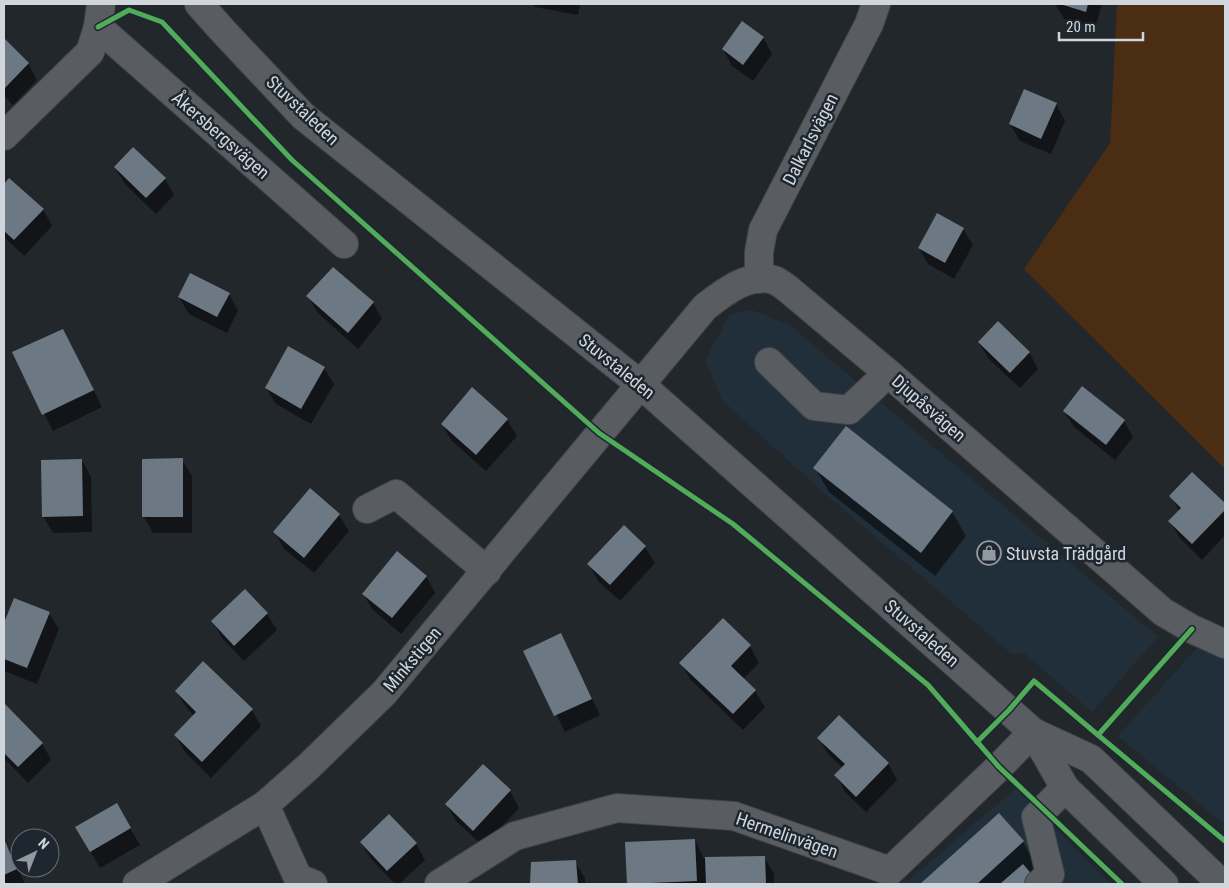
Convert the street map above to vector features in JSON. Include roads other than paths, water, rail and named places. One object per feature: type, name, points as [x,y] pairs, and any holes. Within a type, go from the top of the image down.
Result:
[{"type":"street","name":"Stuvstaleden","points":[[200,4],[303,116],[640,384],[1033,732],[1091,759],[1222,884]]},
{"type":"street","name":"Dalkarlsvägen","points":[[759,279],[759,252],[763,230],[869,24],[876,4]]},
{"type":"street","name":"Åkersbergsvägen","points":[[4,136],[90,52],[99,15],[344,244]]},
{"type":"street","points":[[640,384],[704,307],[722,293],[744,282],[759,279]]},
{"type":"street","name":"Djupåsvägen","points":[[759,279],[774,280],[788,289],[888,373],[1163,612],[1192,629],[1225,644]]},
{"type":"street","points":[[768,362],[814,406],[849,410],[888,373]]},
{"type":"street","name":"Minkstigen","points":[[137,884],[264,805],[308,767],[384,693],[640,384]]},
{"type":"street","points":[[367,509],[396,494],[487,571]]},
{"type":"street","name":"Stuvstaleden","points":[[1033,732],[1065,788],[1164,884]]},
{"type":"street","name":"Hermelinvägen","points":[[439,884],[515,836],[617,808],[734,816],[887,877],[1033,732]]},
{"type":"street","points":[[1039,884],[1050,874],[1036,817],[1065,788]]},
{"type":"street","points":[[264,805],[298,878],[313,884]]},
{"type":"place","name":"Stuvsta Trädgård","points":[[989,553]]}]
